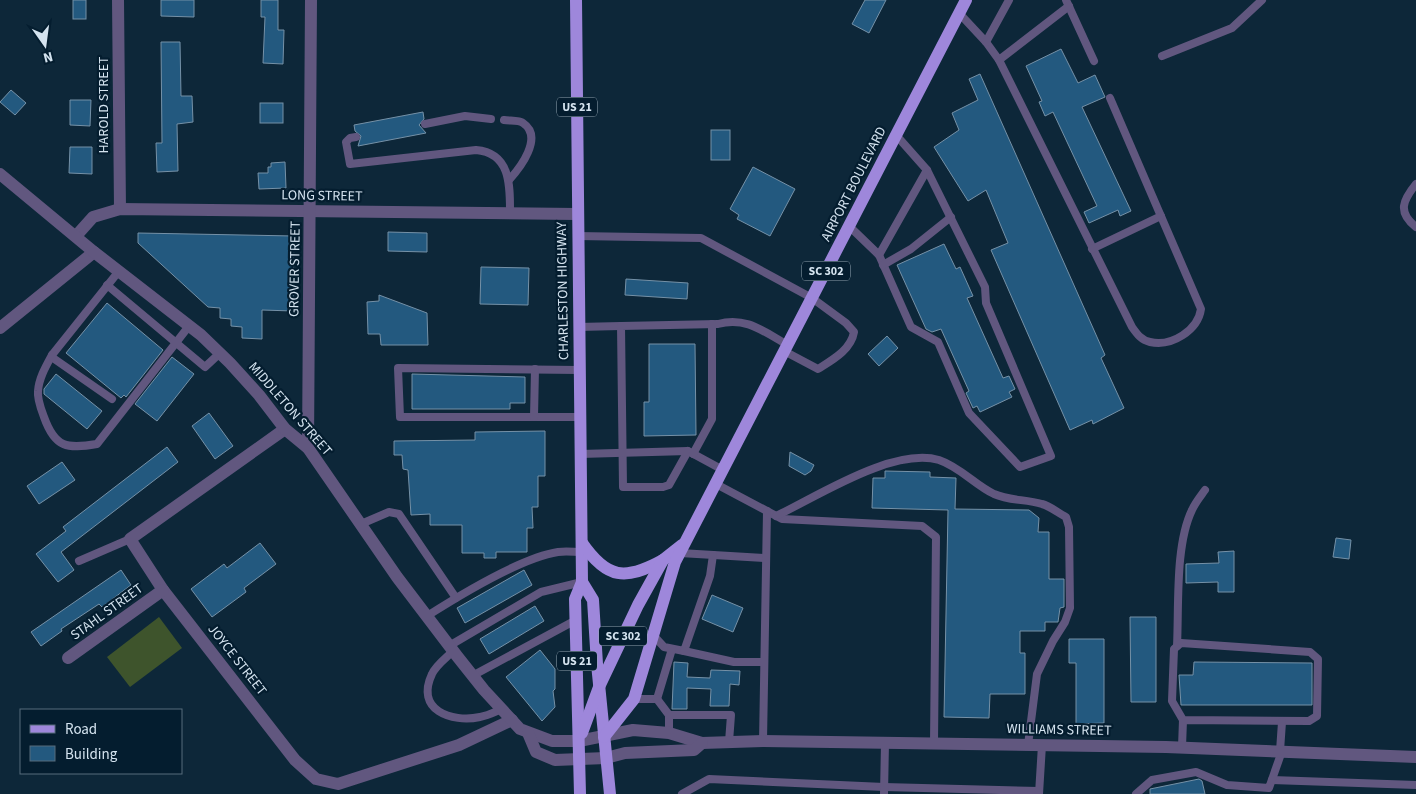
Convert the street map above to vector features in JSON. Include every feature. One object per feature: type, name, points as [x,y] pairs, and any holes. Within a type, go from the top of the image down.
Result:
[{"type":"main road","name":"CHARLESTON HIGHWAY","points":[[576,0],[582,582],[575,599],[580,794]]},
{"type":"main road","name":"AIRPORT BOULEVARD","points":[[604,737],[634,699],[675,562],[966,0]]},
{"type":"main road","points":[[582,547],[595,562],[610,570],[626,574],[644,571],[663,560]]},
{"type":"main road","name":"AIRPORT BOULEVARD","points":[[580,741],[599,687],[638,605],[663,560],[683,548]]},
{"type":"main road","name":"CHARLESTON HIGHWAY","points":[[582,582],[593,600],[599,687],[610,794]]},
{"type":"street","name":"HAROLD STREET","points":[[118,0],[120,209]]},
{"type":"street","name":"GROVER STREET","points":[[308,448],[311,0]]},
{"type":"street","name":"MIDDLETON STREET","points":[[0,174],[220,353],[259,395],[285,430],[308,448],[451,649],[472,676],[512,720],[528,732],[552,741],[580,741],[619,734]]},
{"type":"street","name":"LONG STREET","points":[[76,236],[93,217],[120,209],[577,214]]},
{"type":"street","points":[[0,328],[94,252]]},
{"type":"street","points":[[130,539],[285,430]]},
{"type":"street","name":"JOYCE STREET","points":[[130,539],[163,590],[295,760],[316,779],[338,784],[352,780],[459,745],[512,720]]},
{"type":"street","name":"STAHL STREET","points":[[68,658],[163,590]]},
{"type":"street","name":"WILLIAMS STREET","points":[[619,734],[633,730],[669,733],[702,743],[763,741],[886,742],[1182,747],[1416,757]]},
{"type":"street","name":"MIDDLETON STREET","points":[[528,732],[536,752],[555,760],[606,758],[625,753]]},
{"type":"street","name":"WILLIAMS STREET","points":[[625,753],[694,750],[702,743]]},
{"type":"lane","points":[[986,42],[1009,0]]},
{"type":"lane","points":[[1162,56],[1232,28],[1262,0]]},
{"type":"lane","points":[[998,60],[1068,3],[1094,61]]},
{"type":"lane","points":[[959,13],[986,42],[998,60],[1132,327],[1140,338],[1150,342],[1161,342],[1188,333],[1200,320],[1202,309],[1110,98]]},
{"type":"lane","points":[[425,124],[464,116],[491,119]]},
{"type":"lane","points":[[504,120],[522,122],[529,128],[531,136],[528,156],[510,180]]},
{"type":"lane","points":[[849,226],[879,256],[911,327],[938,342],[969,413],[1020,467],[1051,456],[986,303],[985,287],[927,170],[896,134]]},
{"type":"lane","points":[[356,137],[350,138],[346,142],[350,164],[476,150],[487,151],[497,157],[510,180],[510,213]]},
{"type":"lane","points":[[879,256],[927,170]]},
{"type":"lane","points":[[1416,184],[1406,196],[1404,211],[1406,219],[1416,227]]},
{"type":"lane","points":[[1092,249],[1162,216]]},
{"type":"lane","points":[[883,265],[911,249],[950,217]]},
{"type":"lane","points":[[577,236],[701,238],[812,298],[852,328],[853,336],[839,356],[818,369],[741,321],[712,324],[578,327]]},
{"type":"lane","points":[[118,271],[52,355],[41,378],[37,392],[39,404],[50,434],[63,446],[76,448],[97,444],[189,326]]},
{"type":"lane","points":[[107,285],[177,341],[206,367],[220,353]]},
{"type":"lane","points":[[621,326],[623,487],[663,487],[669,485],[712,419],[712,324]]},
{"type":"lane","points":[[52,355],[53,358],[112,399]]},
{"type":"lane","points":[[579,370],[398,368],[400,417],[580,417]]},
{"type":"lane","points":[[534,417],[535,369]]},
{"type":"lane","points":[[580,454],[690,452],[723,470]]},
{"type":"lane","points":[[776,516],[855,477],[891,462],[922,458],[939,460],[958,470],[992,493],[1012,501],[1043,504],[1066,517],[1069,527],[1070,608],[1065,622],[1037,674],[1028,745]]},
{"type":"lane","points":[[716,484],[782,519],[922,526],[936,537],[934,743]]},
{"type":"lane","points":[[1177,646],[1179,571],[1185,533],[1192,509],[1205,490]]},
{"type":"lane","points":[[763,741],[767,511]]},
{"type":"lane","points":[[361,524],[389,512],[399,514],[456,598]]},
{"type":"lane","points":[[79,561],[130,539]]},
{"type":"lane","points":[[427,616],[456,598],[531,561],[558,552],[582,547]]},
{"type":"lane","points":[[683,548],[714,555],[766,558]]},
{"type":"lane","points":[[684,651],[710,576],[714,555]]},
{"type":"lane","points":[[502,709],[481,717],[464,719],[439,713],[429,701],[428,686],[432,673],[451,649],[541,592],[582,582]]},
{"type":"lane","points":[[472,676],[576,620]]},
{"type":"lane","points":[[654,636],[664,647],[672,649],[734,662],[764,662]]},
{"type":"lane","points":[[1182,747],[1183,720],[1172,701],[1174,649],[1177,646],[1185,642],[1310,652],[1314,654],[1319,664],[1317,716],[1309,722],[1183,720]]},
{"type":"lane","points":[[657,699],[672,649]]},
{"type":"lane","points":[[634,699],[657,699]]},
{"type":"lane","points":[[657,699],[669,714],[669,733]]},
{"type":"lane","points":[[669,714],[730,715],[729,742]]},
{"type":"lane","points":[[1136,794],[1152,780],[1196,772],[1227,785],[1269,788],[1281,751],[1282,722]]},
{"type":"lane","points":[[884,791],[886,742]]},
{"type":"lane","points":[[682,794],[709,779],[884,791],[1039,792],[1042,745]]},
{"type":"lane","points":[[1272,780],[1416,786]]},
{"type":"green space","points":[[159,617],[182,648],[130,687],[107,657]]},
{"type":"building","points":[[73,0],[86,0],[86,19],[73,19]]},
{"type":"building","points":[[161,0],[194,0],[194,17],[161,16]]},
{"type":"building","points":[[261,0],[278,0],[278,30],[284,30],[283,64],[263,63],[265,17],[261,17]]},
{"type":"building","points":[[865,0],[886,0],[869,33],[852,24]]},
{"type":"building","points":[[161,42],[180,42],[181,96],[192,96],[193,122],[177,124],[178,171],[157,172],[156,143],[162,143]]},
{"type":"building","points":[[1061,49],[1078,83],[1095,75],[1105,97],[1082,107],[1131,211],[1120,216],[1118,210],[1089,223],[1084,212],[1097,206],[1053,112],[1045,116],[1039,102],[1042,101],[1026,66]]},
{"type":"building","points":[[980,74],[1105,355],[1101,358],[1124,408],[1093,424],[1092,420],[1070,430],[991,250],[1008,243],[986,190],[968,201],[934,147],[959,130],[952,113],[978,100],[969,79]]},
{"type":"building","points":[[11,90],[26,103],[15,115],[0,102]]},
{"type":"building","points":[[70,100],[91,100],[90,126],[70,125]]},
{"type":"building","points":[[260,103],[283,103],[283,123],[260,123]]},
{"type":"building","points":[[423,112],[424,119],[419,125],[426,133],[358,146],[361,136],[355,131],[354,125]]},
{"type":"building","points":[[711,130],[730,130],[730,160],[711,160]]},
{"type":"building","points":[[70,147],[92,147],[92,174],[69,173]]},
{"type":"building","points":[[285,162],[286,188],[259,189],[258,173],[268,173],[268,167],[271,167],[271,163]]},
{"type":"building","points":[[753,167],[795,189],[770,236],[737,219],[739,215],[730,209]]},
{"type":"building","points":[[388,232],[427,233],[427,252],[388,251]]},
{"type":"building","points":[[138,233],[294,236],[293,311],[262,310],[262,339],[242,338],[242,327],[231,326],[231,319],[220,318],[220,308],[208,307],[138,243]]},
{"type":"building","points":[[944,244],[956,269],[960,267],[973,296],[967,298],[1003,378],[1009,376],[1015,389],[1009,392],[1012,397],[980,412],[977,406],[973,408],[966,393],[969,391],[941,329],[932,332],[926,329],[897,265]]},
{"type":"building","points":[[481,267],[529,268],[528,305],[480,304]]},
{"type":"building","points":[[626,279],[688,283],[687,299],[625,295]]},
{"type":"building","points":[[379,295],[427,313],[428,345],[381,345],[380,334],[368,334],[367,302],[379,301]]},
{"type":"building","points":[[107,303],[163,350],[126,397],[124,395],[121,398],[66,353]]},
{"type":"building","points":[[887,336],[898,348],[879,366],[868,354]]},
{"type":"building","points":[[649,344],[695,344],[696,435],[644,436],[644,402],[649,402]]},
{"type":"building","points":[[172,357],[194,374],[157,421],[135,404]]},
{"type":"building","points":[[56,374],[102,411],[87,429],[44,394],[44,389]]},
{"type":"building","points":[[412,374],[525,377],[525,403],[510,403],[510,409],[412,409]]},
{"type":"building","points":[[209,413],[233,446],[215,459],[192,426]]},
{"type":"building","points":[[545,431],[545,476],[538,476],[538,507],[532,507],[533,528],[527,528],[527,552],[496,552],[496,558],[484,558],[484,553],[462,553],[462,525],[430,525],[430,514],[411,515],[408,470],[403,469],[402,455],[394,455],[394,441],[475,440],[475,432]]},
{"type":"building","points":[[167,447],[178,462],[61,552],[74,570],[58,582],[36,554],[66,531],[63,527]]},
{"type":"building","points":[[790,452],[814,465],[811,471],[805,475],[789,466]]},
{"type":"building","points":[[62,462],[75,480],[39,504],[27,486]]},
{"type":"building","points":[[885,471],[930,472],[930,477],[956,478],[955,509],[1029,510],[1039,518],[1038,532],[1049,532],[1049,579],[1064,579],[1064,607],[1060,608],[1058,622],[1045,622],[1045,631],[1020,631],[1020,653],[1025,653],[1025,694],[990,694],[989,718],[944,717],[948,510],[872,508],[873,478],[885,478]]},
{"type":"building","points":[[1336,538],[1351,540],[1349,559],[1333,557]]},
{"type":"building","points":[[260,543],[276,564],[244,588],[246,592],[212,617],[191,589],[224,564],[227,568]]},
{"type":"building","points":[[1234,551],[1234,592],[1218,592],[1218,582],[1186,583],[1186,564],[1219,563],[1218,552]]},
{"type":"building","points":[[121,570],[131,585],[102,607],[99,604],[61,629],[62,631],[41,646],[31,632]]},
{"type":"building","points":[[524,570],[532,585],[465,623],[457,608]]},
{"type":"building","points":[[712,595],[743,608],[733,632],[702,619]]},
{"type":"building","points":[[535,606],[544,621],[489,654],[480,639]]},
{"type":"building","points":[[1130,617],[1156,617],[1156,702],[1131,702]]},
{"type":"building","points":[[1069,639],[1104,639],[1104,723],[1076,724],[1076,663],[1069,663]]},
{"type":"building","points":[[540,650],[555,669],[555,689],[553,691],[555,707],[542,721],[506,677]]},
{"type":"building","points":[[674,662],[688,663],[687,677],[710,678],[711,670],[740,671],[739,685],[730,684],[729,706],[710,706],[711,689],[687,688],[687,709],[672,709]]},
{"type":"building","points":[[1194,662],[1312,663],[1312,705],[1181,705],[1179,675],[1193,675]]},
{"type":"building","points":[[1199,779],[1202,781],[1205,794],[1150,794],[1150,789]]}]
